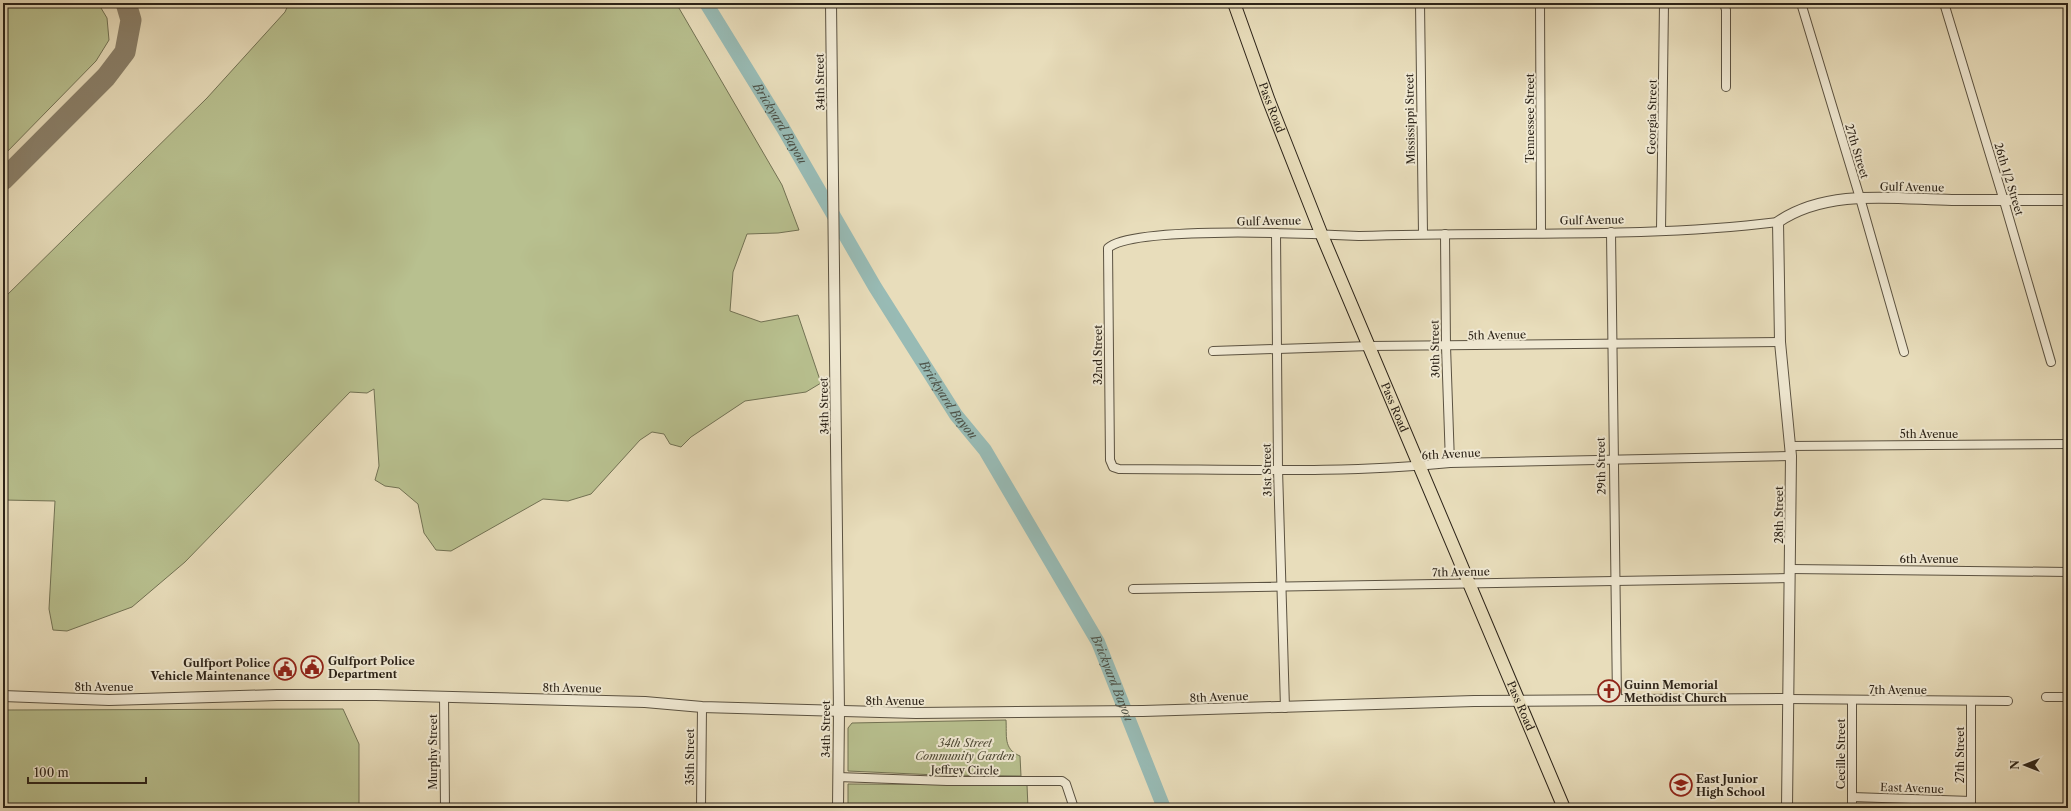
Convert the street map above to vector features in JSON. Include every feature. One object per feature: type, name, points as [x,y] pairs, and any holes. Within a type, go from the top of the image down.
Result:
[{"type":"main road","name":"Pass Road","points":[[1234,3],[1270,102],[1321,233],[1564,808]]},
{"type":"street","name":"34th Street","points":[[831,3],[839,712],[838,808]]},
{"type":"street","name":"Mississippi Street","points":[[1420,3],[1423,234]]},
{"type":"street","name":"Tennessee Street","points":[[1540,3],[1541,232]]},
{"type":"street","name":"Georgia Street","points":[[1661,230],[1664,3]]},
{"type":"street","points":[[1724,3],[1726,10],[1726,87]]},
{"type":"street","name":"27th Street","points":[[1801,3],[1860,198],[1904,352]]},
{"type":"street","name":"26th 1/2 Street","points":[[1944,3],[2051,362]]},
{"type":"street","name":"Gulf Avenue","points":[[1113,243],[1129,239],[1166,235],[1321,233],[1360,236],[1661,230],[1778,222],[1791,213],[1809,207],[1860,198],[2004,201],[2068,200]]},
{"type":"street","name":"28th Street","points":[[1778,222],[1780,342],[1791,456],[1787,808]]},
{"type":"street","name":"29th Street","points":[[1611,232],[1612,461],[1616,700]]},
{"type":"street","name":"31st Street","points":[[1276,233],[1278,469],[1285,708]]},
{"type":"street","name":"30th Street","points":[[1445,234],[1446,346],[1450,463]]},
{"type":"street","name":"32nd Street","points":[[1113,243],[1108,248],[1110,460],[1113,467]]},
{"type":"street","name":"5th Avenue","points":[[1213,351],[1370,346],[1780,342]]},
{"type":"street","name":"5th Avenue","points":[[1790,446],[2068,444]]},
{"type":"street","name":"6th Avenue","points":[[1113,467],[1119,469],[1278,469],[1420,466],[1450,463],[1612,461],[1791,456]]},
{"type":"street","name":"6th Avenue","points":[[1790,574],[2068,572]]},
{"type":"street","name":"7th Avenue","points":[[1133,589],[1614,582],[1790,574]]},
{"type":"street","name":"8th Avenue","points":[[3,696],[109,700],[285,695],[444,697],[645,702],[702,707],[839,712],[1143,711],[1519,701],[1788,699]]},
{"type":"street","name":"Murphy Street","points":[[444,697],[445,808]]},
{"type":"street","points":[[2046,697],[2068,697]]},
{"type":"street","name":"7th Avenue","points":[[1788,699],[1852,701],[2008,701]]},
{"type":"street","name":"Cecille Street","points":[[1852,701],[1852,808]]},
{"type":"street","name":"27th Street","points":[[1971,702],[1971,804]]},
{"type":"street","name":"35th Street","points":[[701,808],[702,707]]},
{"type":"street","name":"Jeffrey Circle","points":[[838,777],[947,781],[1062,781],[1066,784],[1074,808]]},
{"type":"street","name":"East Avenue","points":[[1852,797],[1971,804]]},
{"type":"green space","points":[[3,3],[98,3],[107,18],[109,40],[96,61],[3,156]]},
{"type":"green space","points":[[289,3],[676,3],[782,185],[799,230],[778,233],[747,234],[733,272],[730,311],[761,322],[798,315],[821,383],[806,392],[745,401],[691,437],[681,447],[670,444],[664,434],[652,432],[640,440],[591,494],[568,501],[543,499],[451,551],[436,550],[424,533],[418,504],[399,488],[385,486],[375,480],[379,466],[374,389],[367,393],[350,392],[185,562],[132,607],[67,631],[53,630],[49,609],[55,501],[3,500],[3,299],[207,98],[285,12]]},
{"type":"green space","points":[[343,709],[359,744],[359,808],[3,808],[3,710]]},
{"type":"green space","name":"34th Street Community Garden","points":[[1006,720],[1006,737],[1008,746],[1020,756],[1021,776],[937,775],[848,771],[848,728],[852,723]]},
{"type":"green space","name":"34th Street Community Garden","points":[[848,784],[1027,785],[1028,808],[848,808]]},
{"type":"waterway","name":"Brickyard Bayou","points":[[706,3],[783,128],[875,287],[956,415],[985,450],[1098,642],[1164,808]]},
{"type":"taxiway","points":[[3,180],[106,77],[125,52],[131,20],[126,3]]},
{"type":"place","name":"Gulfport Police Department","points":[[312,667]]},
{"type":"place","name":"Gulfport Police Vehicle Maintenance","points":[[285,669]]},
{"type":"place","name":"Guinn Memorial Methodist Church","points":[[1609,691]]},
{"type":"place","name":"East Junior High School","points":[[1681,785]]}]
